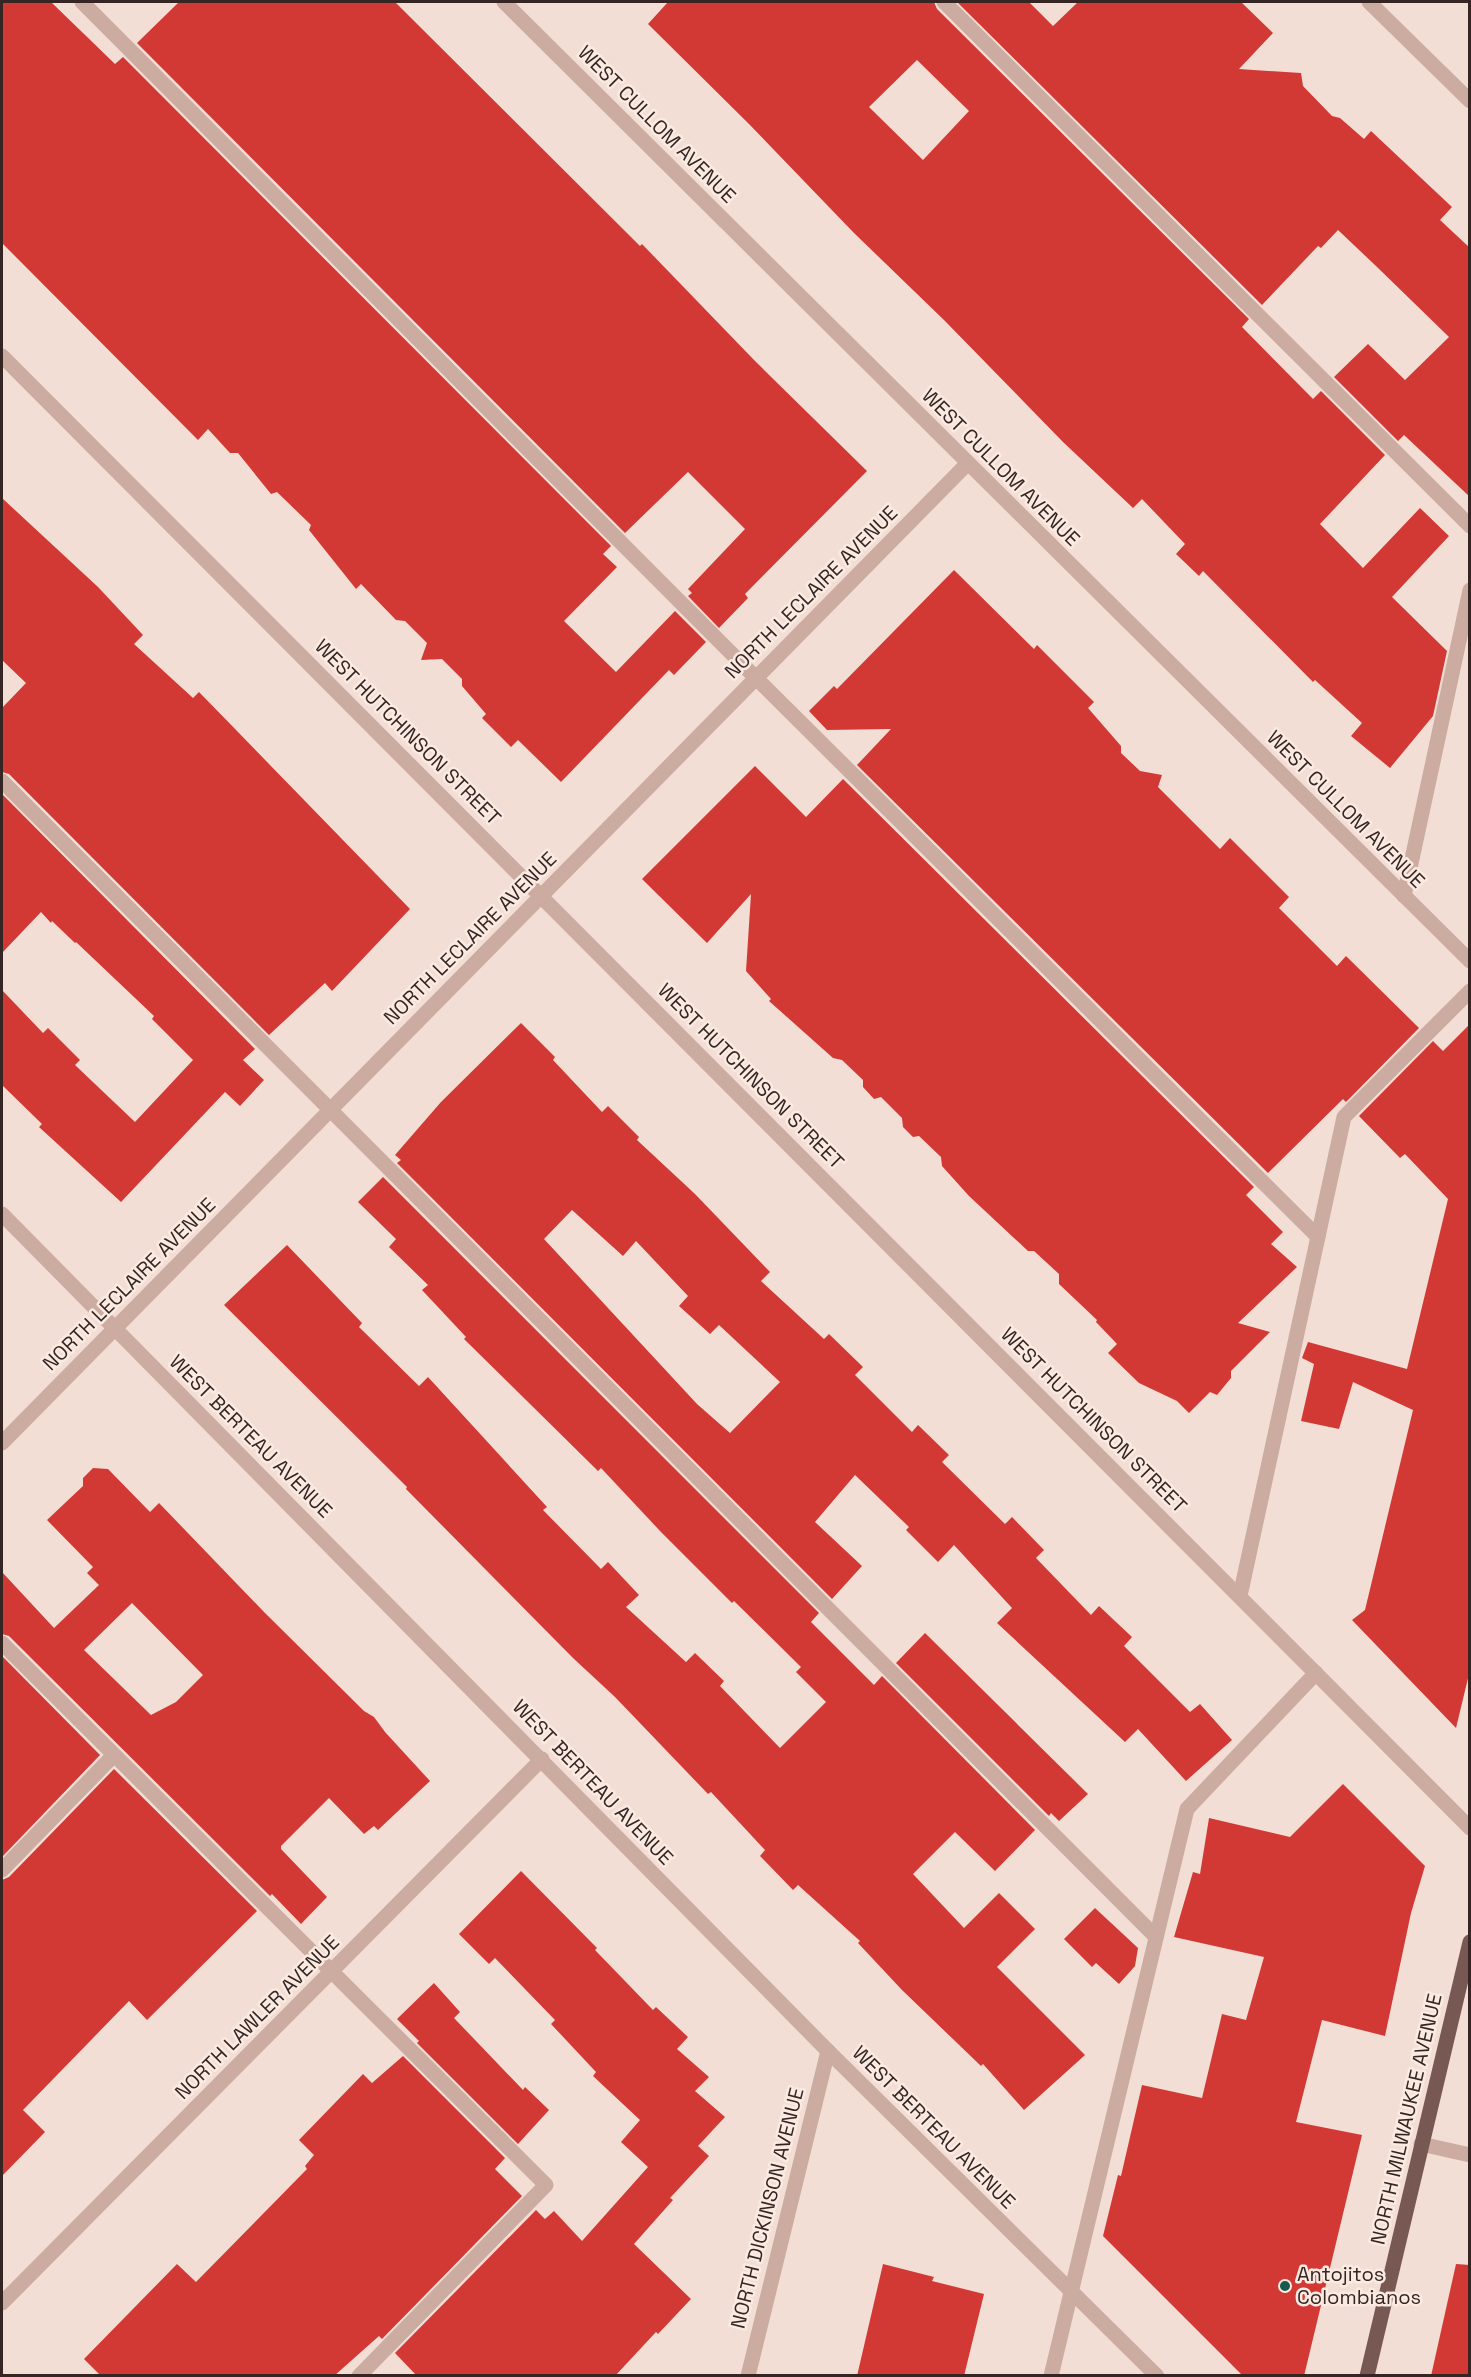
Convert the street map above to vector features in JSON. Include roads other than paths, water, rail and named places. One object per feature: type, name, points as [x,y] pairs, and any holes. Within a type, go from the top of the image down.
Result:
[{"type":"main road","name":"NORTH MILWAUKEE AVENUE","points":[[1367,2376],[1421,2144],[1465,1985],[1470,1942]]},
{"type":"street","points":[[82,2],[756,678],[1318,1237]]},
{"type":"street","name":"WEST CULLOM AVENUE","points":[[504,2],[1470,961]]},
{"type":"street","points":[[944,2],[1470,526]]},
{"type":"street","points":[[1369,2],[1470,101]]},
{"type":"street","name":"WEST HUTCHINSON STREET","points":[[2,356],[1470,1828]]},
{"type":"street","name":"NORTH LECLAIRE AVENUE","points":[[2,1443],[968,463]]},
{"type":"street","points":[[1404,896],[1470,590]]},
{"type":"street","points":[[2,781],[1156,1937]]},
{"type":"street","points":[[1240,1596],[1344,1117],[1470,991]]},
{"type":"street","name":"WEST BERTEAU AVENUE","points":[[2,1214],[828,2051],[1157,2376]]},
{"type":"street","points":[[2,1643],[546,2185],[359,2376]]},
{"type":"street","points":[[1051,2376],[1187,1809],[1316,1673]]},
{"type":"street","points":[[2,1869],[114,1755]]},
{"type":"street","name":"NORTH LAWLER AVENUE","points":[[2,2303],[542,1760]]},
{"type":"street","name":"NORTH DICKINSON AVENUE","points":[[748,2376],[828,2051]]},
{"type":"street","points":[[1421,2144],[1470,2155]]},
{"type":"place","name":"Antojitos Colombianos","points":[[1285,2286]]}]
